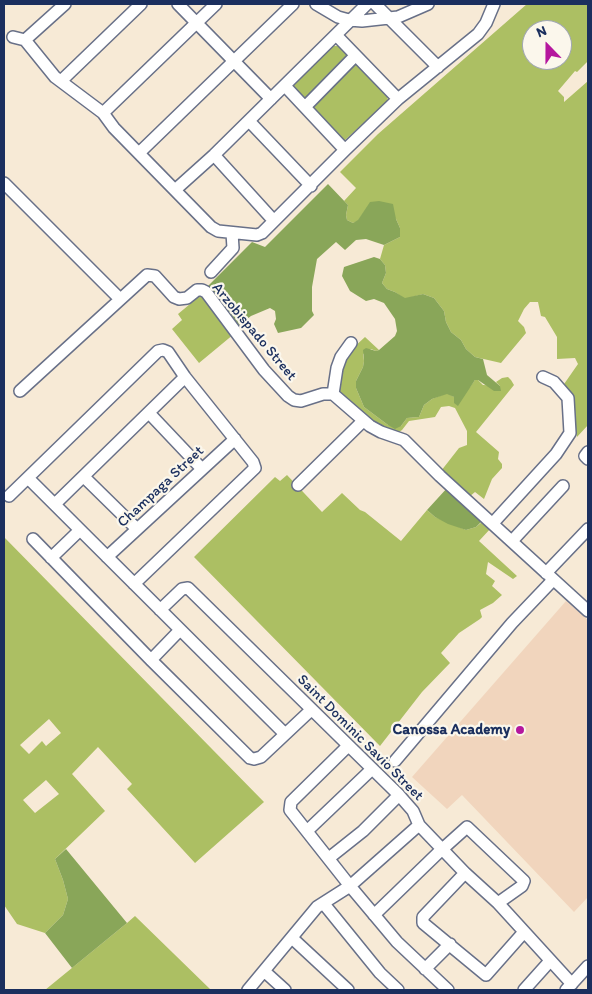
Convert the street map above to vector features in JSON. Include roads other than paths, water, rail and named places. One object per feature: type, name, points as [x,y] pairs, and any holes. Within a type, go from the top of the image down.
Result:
[{"type":"street","points":[[25,40],[64,4]]},
{"type":"street","points":[[61,81],[141,4]]},
{"type":"street","points":[[178,4],[271,99]]},
{"type":"street","points":[[103,113],[216,4]]},
{"type":"street","points":[[139,153],[293,4]]},
{"type":"street","points":[[316,4],[331,14],[349,20],[362,21],[389,19],[405,15],[428,4]]},
{"type":"street","points":[[175,190],[214,155],[367,4]]},
{"type":"street","points":[[375,4],[438,67]]},
{"type":"street","points":[[14,37],[25,40],[55,77],[103,113],[114,128],[211,228],[232,234],[257,235],[311,186],[398,99],[478,34],[486,23],[494,4]]},
{"type":"street","points":[[336,36],[398,99]]},
{"type":"street","points":[[305,107],[355,56]]},
{"type":"street","points":[[285,86],[345,150]]},
{"type":"street","points":[[249,121],[311,186]]},
{"type":"street","points":[[214,155],[274,221]]},
{"type":"street","points":[[4,184],[120,300]]},
{"type":"street","points":[[211,272],[233,248],[232,234]]},
{"type":"street","name":"Arzobispado Street","points":[[20,392],[143,278],[149,275],[155,276],[176,298],[186,298],[197,290],[206,292],[266,372],[294,400],[301,401],[323,394],[333,394]]},
{"type":"street","points":[[351,343],[339,363],[333,394],[363,421],[381,432],[404,440],[549,576],[587,606]]},
{"type":"street","points":[[9,496],[158,352],[163,350],[168,352],[185,377],[253,462],[255,468],[134,584]]},
{"type":"street","points":[[56,504],[185,377]]},
{"type":"street","points":[[493,523],[556,454],[570,433],[568,398],[554,382],[543,377]]},
{"type":"street","points":[[148,413],[202,469]]},
{"type":"street","points":[[298,485],[363,421]]},
{"type":"street","name":"Champaga Street","points":[[107,556],[235,439]]},
{"type":"street","points":[[588,452],[585,456],[588,459]]},
{"type":"street","points":[[84,477],[137,530]]},
{"type":"street","points":[[28,478],[285,734]]},
{"type":"street","points":[[512,541],[563,486]]},
{"type":"street","points":[[395,760],[512,623],[588,529]]},
{"type":"street","points":[[52,558],[80,530]]},
{"type":"street","points":[[33,539],[250,758],[261,757],[311,710]]},
{"type":"street","name":"Saint Dominic Savio Street","points":[[160,610],[182,589],[188,588],[399,795],[413,811],[420,825],[465,873],[498,903],[550,961],[569,987]]},
{"type":"street","points":[[151,660],[180,630]]},
{"type":"street","points":[[348,746],[290,804],[290,810],[397,942],[448,990]]},
{"type":"street","points":[[307,831],[372,769]]},
{"type":"street","points":[[329,858],[367,827],[399,795]]},
{"type":"street","points":[[248,990],[317,907],[350,886],[420,825]]},
{"type":"street","points":[[374,915],[442,849],[469,827],[523,879],[522,886],[498,903]]},
{"type":"street","points":[[465,873],[423,917],[423,923],[486,975],[524,932]]},
{"type":"street","points":[[324,904],[380,972],[398,990]]},
{"type":"street","points":[[292,938],[348,990]]},
{"type":"street","points":[[425,969],[450,944]]},
{"type":"street","points":[[524,990],[550,961]]},
{"type":"street","points":[[264,971],[285,990]]},
{"type":"street","points":[[569,987],[586,972]]},
{"type":"place","name":"Canossa Academy","points":[[520,730]]}]
